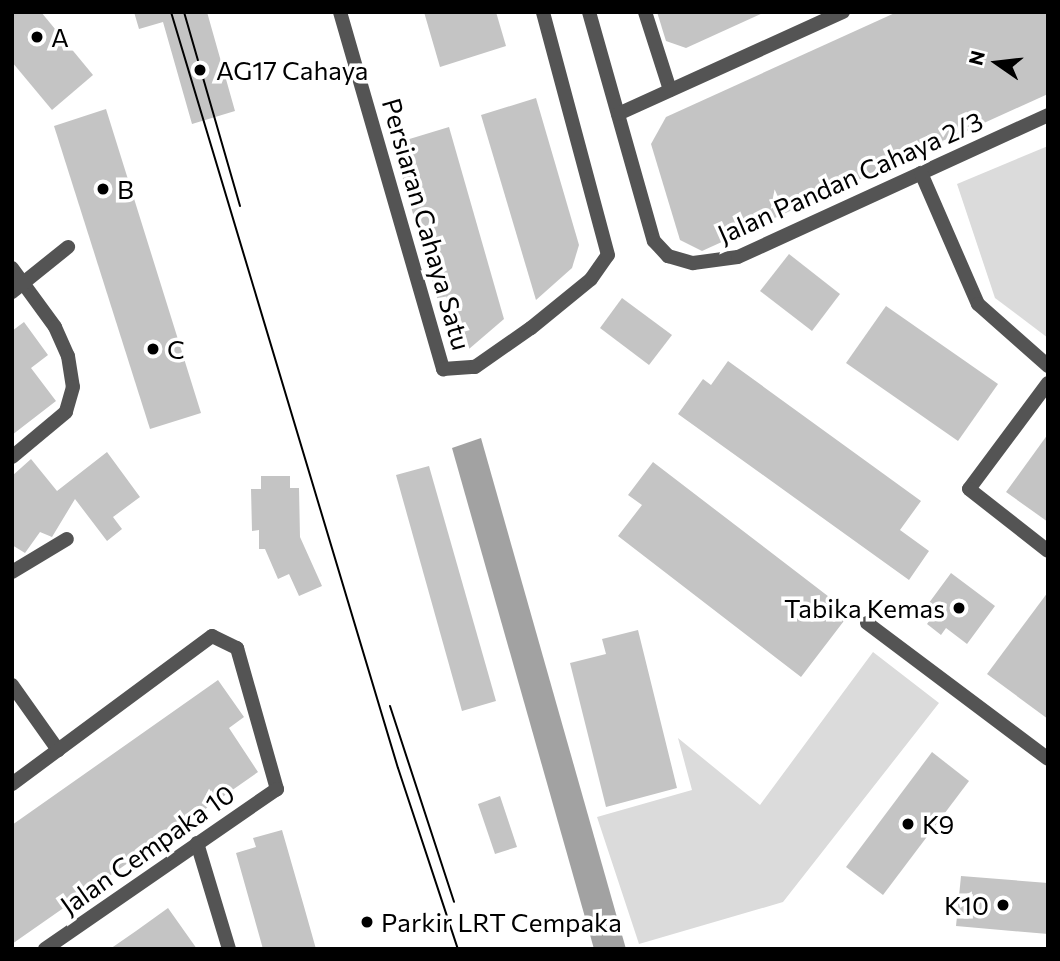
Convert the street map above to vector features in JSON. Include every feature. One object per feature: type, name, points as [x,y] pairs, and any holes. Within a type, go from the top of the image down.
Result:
[{"type":"street","name":"Persiaran Cahaya Satu","points":[[340,12],[443,369],[475,367],[531,328],[591,279],[608,255],[543,12]]},
{"type":"street","points":[[589,12],[618,114],[843,12]]},
{"type":"street","points":[[645,12],[670,90]]},
{"type":"street","name":"Jalan Pandan Cahaya 2/3","points":[[618,114],[654,240],[668,256],[714,264],[738,257],[1048,116]]},
{"type":"street","points":[[921,173],[978,304],[1048,366]]},
{"type":"street","points":[[18,287],[68,247]]},
{"type":"street","points":[[12,268],[18,287],[55,327],[68,356],[73,387],[66,412],[12,457]]},
{"type":"street","points":[[1048,383],[969,489],[1048,551]]},
{"type":"street","points":[[12,572],[67,539]]},
{"type":"street","points":[[867,623],[1048,759]]},
{"type":"street","name":"Jalan Cempaka 10","points":[[45,949],[277,789],[237,648],[225,638],[212,636],[58,750]]},
{"type":"street","points":[[12,685],[58,750],[12,784]]},
{"type":"street","points":[[197,844],[229,949]]},
{"type":"shaded area","points":[[1048,146],[1048,338],[995,298],[957,184]]},
{"type":"shaded area","points":[[481,438],[626,949],[594,949],[452,448]]},
{"type":"shaded area","points":[[873,652],[939,703],[783,902],[639,944],[597,817],[692,790],[678,738],[760,805]]},
{"type":"building","name":"A","points":[[12,12],[41,12],[93,75],[52,110],[12,62]]},
{"type":"building","name":"AG17 Cahaya","points":[[134,12],[207,12],[235,111],[192,124],[163,22],[139,29]]},
{"type":"building","points":[[424,12],[496,12],[506,46],[440,67]]},
{"type":"building","points":[[657,12],[765,12],[686,48],[666,41]]},
{"type":"building","points":[[897,12],[1048,12],[1048,94],[702,251],[680,240],[651,144],[666,117]]},
{"type":"building","points":[[536,98],[579,245],[572,268],[536,300],[481,115]]},
{"type":"building","points":[[106,109],[201,413],[150,429],[54,126]]},
{"type":"building","points":[[449,127],[504,319],[469,349],[450,343],[393,144]]},
{"type":"building","points":[[789,254],[840,294],[812,331],[760,291]]},
{"type":"building","points":[[622,298],[672,335],[649,365],[600,328]]},
{"type":"building","points":[[886,306],[998,384],[958,441],[846,363]]},
{"type":"building","points":[[24,322],[48,355],[31,368],[56,401],[12,435],[12,331]]},
{"type":"building","points":[[728,361],[921,501],[900,530],[929,551],[909,580],[678,414],[703,379],[711,385]]},
{"type":"building","points":[[1048,434],[1048,522],[1006,492]]},
{"type":"building","points":[[107,452],[140,497],[113,517],[122,529],[107,541],[75,499],[52,537],[40,532],[25,553],[12,545],[12,476],[31,459],[57,491]]},
{"type":"building","points":[[653,462],[850,613],[801,677],[618,536],[642,505],[628,495]]},
{"type":"building","points":[[429,466],[496,701],[462,711],[396,475]]},
{"type":"building","points":[[261,476],[290,476],[290,488],[299,488],[300,537],[322,586],[299,596],[289,574],[278,579],[265,549],[259,549],[259,530],[252,531],[251,489],[261,489]]},
{"type":"building","name":"Tabika Kemas","points":[[951,573],[995,606],[967,644],[946,628],[941,635],[927,624],[932,617],[923,611]]},
{"type":"building","points":[[1048,592],[1048,719],[987,674]]},
{"type":"building","points":[[638,630],[677,788],[606,807],[570,663],[606,654],[602,639]]},
{"type":"building","points":[[218,680],[244,717],[229,728],[258,772],[12,944],[12,825]]},
{"type":"building","name":"K9","points":[[932,752],[969,781],[883,895],[846,867]]},
{"type":"building","points":[[500,796],[517,847],[495,854],[478,804]]},
{"type":"building","points":[[282,830],[316,949],[263,949],[236,853],[256,847],[253,838]]},
{"type":"building","name":"K10","points":[[961,876],[1048,883],[1048,934],[956,926]]},
{"type":"building","points":[[168,908],[197,949],[110,949],[136,931]]},
{"type":"tram line","points":[[171,12],[398,768],[458,949]]},
{"type":"tram line","points":[[184,12],[240,206]]},
{"type":"tram line","points":[[390,706],[454,902]]},
{"type":"place","name":"A","points":[[37,37]]},
{"type":"place","name":"AG17 Cahaya","points":[[200,70]]},
{"type":"place","name":"B","points":[[103,189]]},
{"type":"place","name":"C","points":[[153,349]]},
{"type":"place","name":"Tabika Kemas","points":[[959,608]]},
{"type":"place","name":"K9","points":[[908,824]]},
{"type":"place","name":"K10","points":[[1003,905]]},
{"type":"place","name":"Parkir LRT Cempaka","points":[[367,922]]}]
